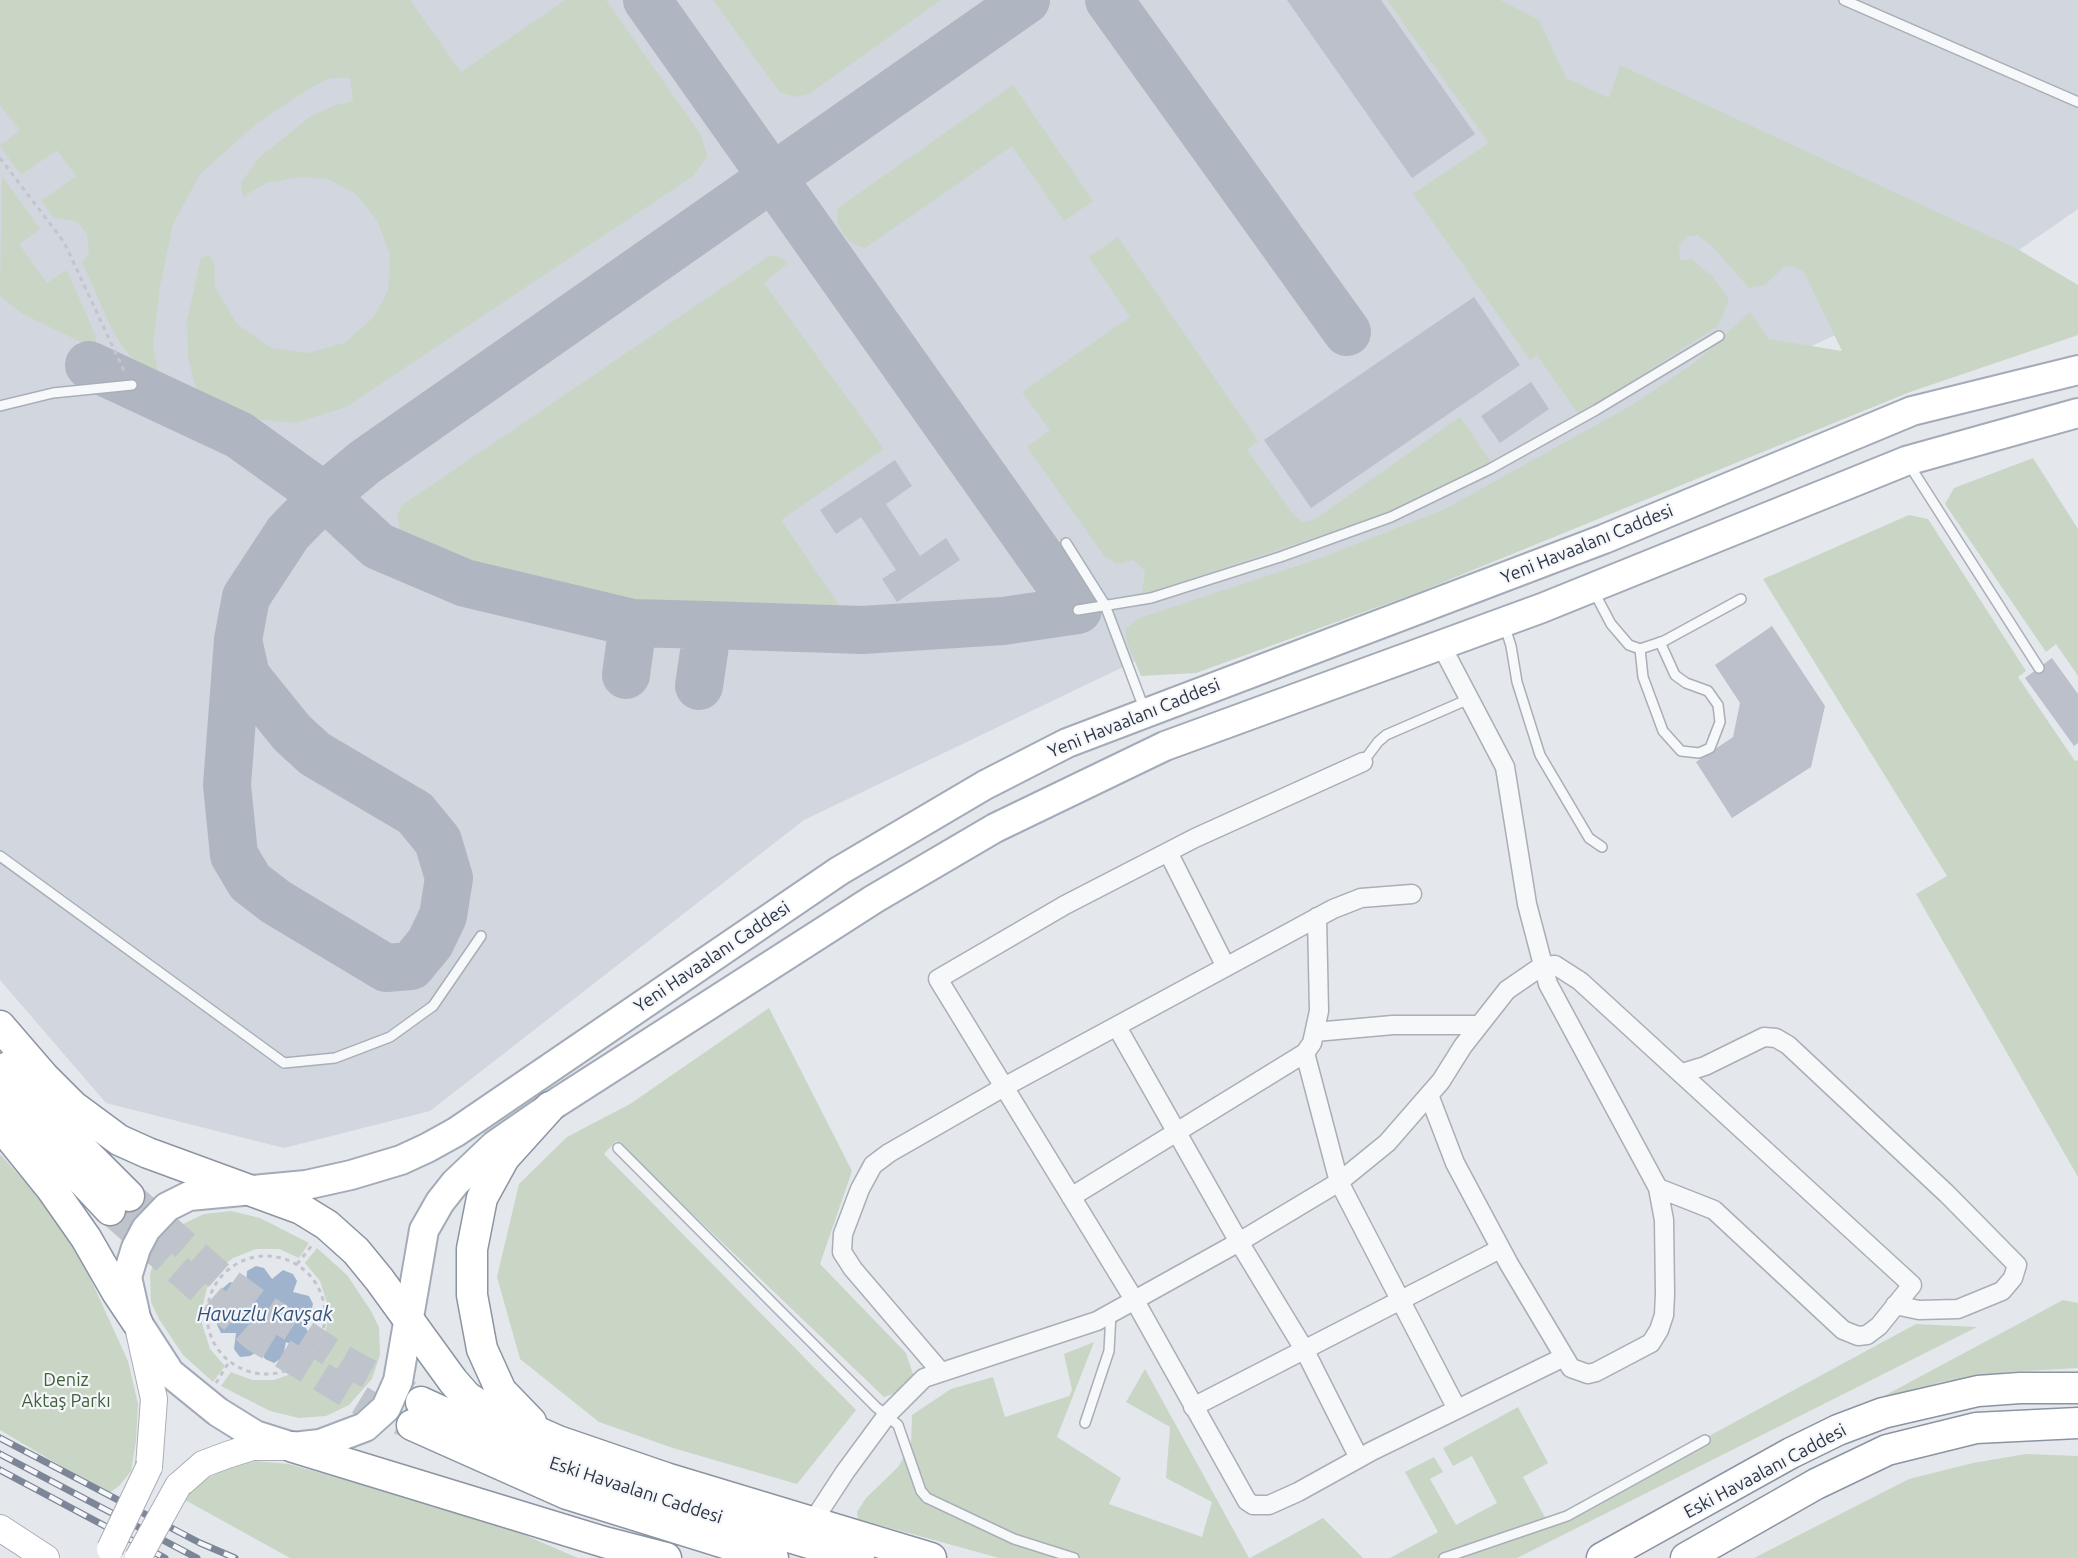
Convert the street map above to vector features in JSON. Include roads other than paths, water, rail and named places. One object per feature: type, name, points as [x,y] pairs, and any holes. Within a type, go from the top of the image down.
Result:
[{"type":"highway","points":[[0,1026],[44,1077],[73,1106],[119,1140],[148,1154],[301,1209],[336,1233],[356,1251],[467,1397],[486,1409],[558,1441],[666,1478],[931,1558]]},
{"type":"highway","points":[[0,1057],[51,1115],[119,1203],[0,1093]]},
{"type":"highway","points":[[550,1107],[504,1158],[482,1198],[472,1249],[472,1295],[482,1349],[501,1391],[524,1417],[558,1441]]},
{"type":"highway","points":[[0,1125],[51,1188],[86,1238],[137,1322]]},
{"type":"highway","name":"Eski Havaalanı Caddesi","points":[[1602,1558],[1791,1453],[1838,1430],[1883,1413],[1978,1391],[2078,1388]]},
{"type":"highway","name":"Eski Havaalanı Caddesi","points":[[773,1558],[567,1494],[417,1414],[573,1472],[859,1558]]},
{"type":"highway","name":"Eski Havaalanı Caddesi","points":[[1686,1558],[1816,1484],[1887,1450],[1976,1428],[2078,1423]]},
{"type":"highway","points":[[292,1447],[666,1558]]},
{"type":"main road","name":"Yeni Havaalanı Caddesi","points":[[2078,370],[1912,411],[1604,538],[1426,608],[1145,712],[1046,753],[984,785],[894,838],[670,984],[456,1132],[427,1148],[401,1160],[351,1175],[306,1185],[189,1196],[167,1208],[146,1229],[136,1248],[127,1277],[137,1322],[170,1373],[255,1435],[292,1447],[320,1444],[365,1427],[386,1408],[398,1381],[407,1318],[424,1230],[440,1202],[495,1145],[550,1107],[874,899],[995,828],[1165,746],[1605,583],[1906,461],[2078,413]]},
{"type":"main road","points":[[1604,538],[1605,583]]},
{"type":"main road","points":[[1426,608],[1441,645]]},
{"type":"main road","points":[[105,1553],[149,1467],[154,1399],[137,1322]]},
{"type":"main road","points":[[138,1558],[178,1486],[203,1464],[252,1447],[292,1447]]},
{"type":"main road","points":[[0,1528],[46,1558]]},
{"type":"street","points":[[1429,1095],[1455,1163],[1500,1249],[1562,1358],[1576,1372],[1596,1372],[1651,1342],[1659,1330],[1664,1315],[1666,1260],[1664,1220],[1658,1188],[1552,992],[1542,966],[1523,883],[1520,851],[1504,767],[1441,645]]},
{"type":"street","points":[[1363,762],[1168,852],[1065,905],[938,979],[1135,1301],[1247,1501],[1254,1505],[1269,1505],[1562,1358]]},
{"type":"street","points":[[1168,852],[1226,967]]},
{"type":"street","points":[[941,1372],[853,1269],[842,1252],[843,1234],[860,1189],[873,1166],[889,1153],[1004,1087],[1317,917],[1361,898],[1413,894]]},
{"type":"street","points":[[1071,1197],[1305,1053],[1315,1032],[1319,1011],[1317,917]]},
{"type":"street","points":[[813,1521],[844,1472],[887,1415],[924,1377],[1097,1321],[1239,1242],[1339,1182],[1386,1143],[1429,1095],[1479,1025],[1508,990],[1542,966],[1555,965],[1581,981],[1912,1285],[1880,1326],[1867,1335],[1858,1336],[1843,1330],[1714,1210],[1658,1188]]},
{"type":"street","points":[[1315,1032],[1393,1025],[1479,1025]]},
{"type":"street","points":[[1117,1027],[1239,1242],[1304,1349],[1359,1458]]},
{"type":"street","points":[[1682,1072],[1705,1066],[1764,1037],[1776,1038],[1788,1045],[1947,1194],[2017,1265],[2013,1278],[2002,1291],[1958,1309],[1919,1310],[1895,1305]]},
{"type":"street","points":[[1305,1053],[1339,1182],[1457,1409]]},
{"type":"street","points":[[1193,1407],[1500,1249]]},
{"type":"lane","points":[[1844,0],[2078,102]]},
{"type":"lane","points":[[1078,610],[1162,594],[1280,557],[1391,517],[1490,469],[1596,410],[1719,336]]},
{"type":"lane","points":[[0,406],[53,393],[132,385]]},
{"type":"lane","points":[[1906,461],[2039,668]]},
{"type":"lane","points":[[1066,543],[1105,605],[1145,712]]},
{"type":"lane","points":[[1605,583],[1611,624],[1629,645],[1640,649],[1660,642],[1741,599]]},
{"type":"lane","points":[[1503,622],[1511,646],[1517,682],[1540,755],[1589,838],[1602,847]]},
{"type":"lane","points":[[1640,649],[1642,677],[1662,731],[1681,751],[1699,753],[1710,748],[1720,722],[1718,705],[1708,691],[1686,683],[1676,675],[1660,642]]},
{"type":"lane","points":[[1363,762],[1386,735],[1436,716],[1469,699]]},
{"type":"lane","points":[[0,856],[284,1063],[335,1058],[390,1037],[433,1006],[481,936]]},
{"type":"lane","points":[[618,1148],[898,1425],[921,1491],[927,1498],[1014,1539],[1074,1558]]},
{"type":"lane","points":[[1085,1423],[1109,1351],[1111,1313]]},
{"type":"lane","points":[[1444,1558],[1567,1516],[1705,1440]]},
{"type":"water","name":"Havuzlu Kavşak","points":[[256,1266],[264,1268],[272,1279],[283,1270],[293,1274],[297,1281],[293,1292],[309,1296],[313,1304],[311,1312],[300,1319],[309,1333],[305,1342],[296,1347],[286,1342],[283,1357],[274,1363],[265,1359],[260,1350],[250,1356],[240,1357],[234,1349],[236,1333],[221,1333],[217,1325],[220,1314],[230,1307],[222,1300],[222,1289],[230,1282],[243,1286],[246,1283],[247,1271]]},
{"type":"tunnel","points":[[129,1196],[223,1279],[266,1310],[343,1360],[419,1401]]},
{"type":"tunnel","points":[[110,1210],[254,1336],[368,1405],[412,1425]]},
{"type":"railway","points":[[0,1438],[200,1543],[235,1558]]},
{"type":"railway","points":[[0,1454],[197,1558]]},
{"type":"railway","points":[[0,1470],[165,1558]]},
{"type":"park label","name":"Deniz Aktaş Parkı","points":[[66,1390]]}]
